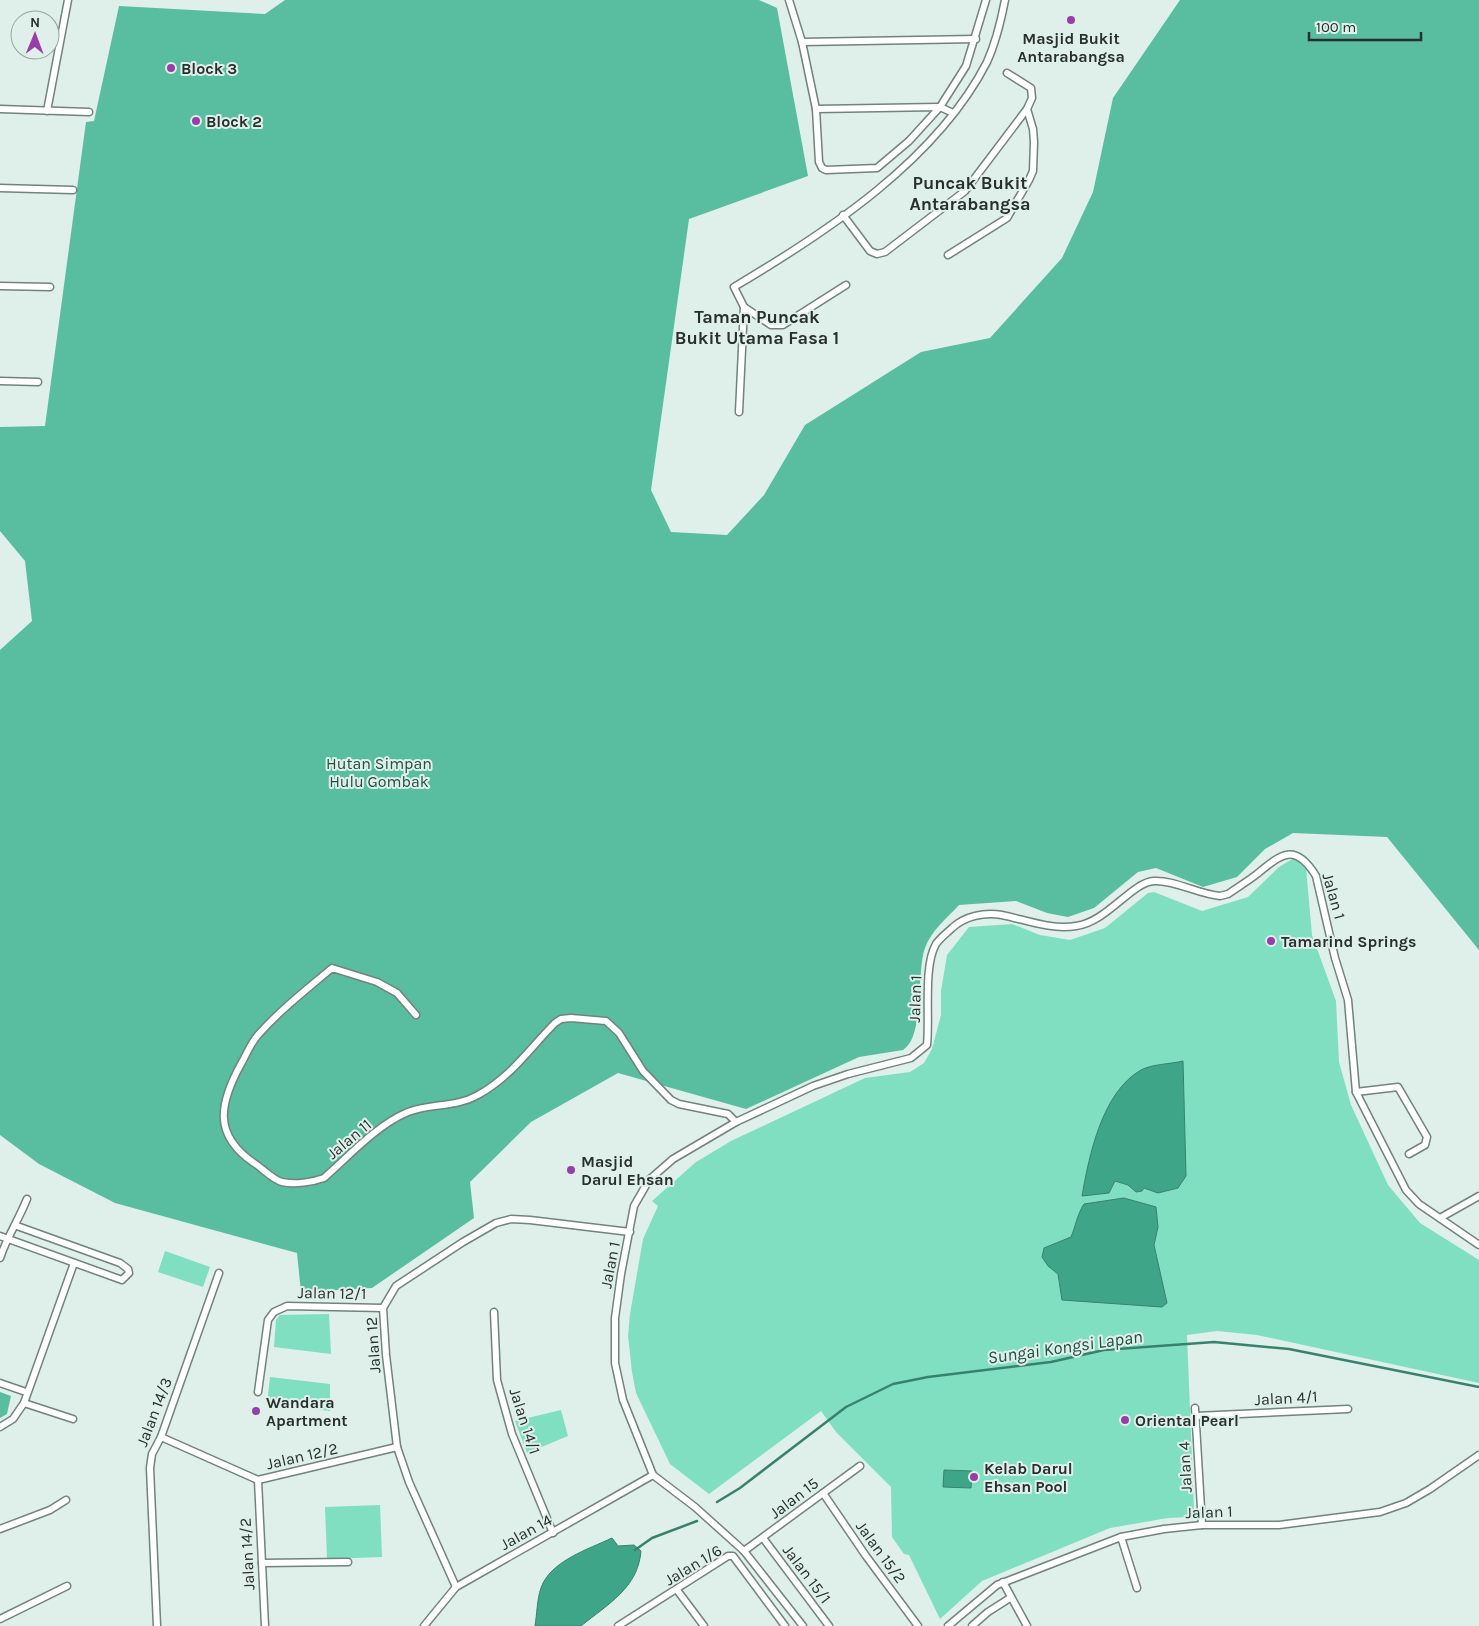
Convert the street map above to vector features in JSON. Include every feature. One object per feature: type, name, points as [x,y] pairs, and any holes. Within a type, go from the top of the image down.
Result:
[{"type":"street","points":[[47,111],[68,0]]},
{"type":"street","points":[[789,0],[802,42],[816,109],[819,162],[822,168],[826,170],[872,170],[877,168],[909,141],[940,107],[966,66],[986,0]]},
{"type":"street","points":[[740,412],[744,307],[734,287],[802,245],[901,170],[925,148],[953,113],[986,62],[1000,25],[1005,0]]},
{"type":"street","points":[[802,42],[976,38]]},
{"type":"street","points":[[842,215],[870,250],[877,254],[884,252],[965,191],[1027,109],[1032,98],[1030,88],[1006,73]]},
{"type":"street","points":[[816,109],[940,107],[953,113]]},
{"type":"street","points":[[948,255],[1007,218],[1029,180],[1033,171],[1034,142],[1033,129],[1027,109]]},
{"type":"street","points":[[0,110],[90,112]]},
{"type":"street","points":[[0,188],[73,190]]},
{"type":"street","points":[[744,307],[771,324],[784,325],[846,285]]},
{"type":"street","points":[[0,286],[50,287]]},
{"type":"street","points":[[0,381],[38,382]]},
{"type":"street","name":"Jalan 1","points":[[653,1475],[623,1400],[615,1363],[615,1318],[621,1274],[634,1206],[649,1180],[673,1158],[736,1122],[812,1086],[848,1074],[911,1058],[927,1045],[929,1021],[927,992],[931,961],[936,944],[960,921],[979,915],[999,914],[1051,926],[1076,926],[1096,921],[1148,882],[1166,883],[1210,895],[1228,894],[1274,859],[1285,855],[1296,856],[1309,865],[1316,876],[1334,958],[1348,1000],[1356,1092],[1406,1190],[1419,1204],[1479,1245]]},
{"type":"street","name":"Jalan 11","points":[[416,1015],[397,993],[377,982],[332,968],[276,1015],[256,1037],[235,1075],[223,1106],[223,1123],[229,1140],[242,1155],[282,1182],[314,1182],[324,1178],[389,1123],[408,1112],[463,1103],[480,1094],[519,1065],[555,1022],[571,1018],[598,1019],[612,1025],[643,1071],[671,1100],[679,1104],[728,1114],[736,1122]]},
{"type":"street","points":[[1356,1092],[1398,1087],[1427,1137],[1425,1146],[1409,1154]]},
{"type":"street","points":[[1440,1218],[1479,1196]]},
{"type":"street","points":[[0,1258],[4,1237],[17,1226],[27,1199]]},
{"type":"street","name":"Jalan 12","points":[[456,1587],[409,1482],[397,1447],[386,1355],[384,1308],[396,1286],[463,1242],[496,1223],[510,1219],[530,1220],[630,1232]]},
{"type":"street","points":[[4,1237],[122,1280],[129,1273],[125,1265],[17,1226]]},
{"type":"street","points":[[0,1427],[13,1419],[24,1403],[26,1392],[74,1263]]},
{"type":"street","name":"Jalan 14/3","points":[[157,1626],[150,1468],[152,1454],[161,1437],[219,1274]]},
{"type":"street","name":"Jalan 12/1","points":[[258,1392],[268,1320],[274,1312],[288,1306],[384,1308]]},
{"type":"street","name":"Jalan 14/1","points":[[494,1312],[497,1380],[512,1434],[553,1533]]},
{"type":"street","points":[[0,1383],[26,1392]]},
{"type":"street","points":[[24,1403],[72,1419]]},
{"type":"street","name":"Jalan 4","points":[[1195,1408],[1202,1525]]},
{"type":"street","name":"Jalan 4/1","points":[[1196,1416],[1348,1409]]},
{"type":"street","name":"Jalan 12/2","points":[[161,1437],[258,1480],[397,1447]]},
{"type":"street","name":"Jalan 1","points":[[948,1626],[966,1609],[1003,1582],[1121,1538],[1164,1529],[1202,1525],[1279,1525],[1380,1512],[1406,1502],[1430,1489],[1479,1455]]},
{"type":"street","name":"Jalan 15","points":[[744,1551],[860,1466]]},
{"type":"street","points":[[653,1475],[695,1507],[744,1551],[803,1626]]},
{"type":"street","name":"Jalan 14","points":[[424,1626],[456,1587],[653,1475]]},
{"type":"street","name":"Jalan 14/2","points":[[258,1480],[265,1626]]},
{"type":"street","name":"Jalan 15/2","points":[[823,1493],[866,1556],[918,1626]]},
{"type":"street","points":[[0,1529],[50,1510],[66,1500]]},
{"type":"street","name":"Jalan 15/1","points":[[763,1538],[829,1626]]},
{"type":"street","points":[[1121,1538],[1137,1588]]},
{"type":"street","name":"Jalan 1/6","points":[[619,1626],[728,1556],[733,1556],[787,1626]]},
{"type":"street","points":[[262,1563],[348,1562]]},
{"type":"street","points":[[1003,1582],[1010,1598],[1027,1626]]},
{"type":"street","points":[[0,1618],[68,1586]]},
{"type":"street","points":[[677,1590],[704,1626]]},
{"type":"street","points":[[972,1626],[988,1612],[1010,1598]]},
{"type":"street","points":[[787,1626],[797,1619]]},
{"type":"shaded area","points":[[1294,858],[1306,868],[1312,935],[1336,1001],[1339,1062],[1351,1105],[1388,1185],[1420,1223],[1479,1260],[1479,1383],[1257,1335],[1217,1331],[1187,1335],[1194,1511],[1189,1517],[1168,1518],[1110,1528],[982,1581],[940,1619],[909,1555],[904,1554],[892,1537],[891,1487],[836,1432],[821,1411],[709,1494],[670,1464],[636,1393],[628,1336],[643,1239],[658,1206],[652,1201],[696,1162],[731,1141],[865,1078],[910,1072],[924,1063],[932,1049],[941,1015],[941,991],[947,955],[969,927],[1012,924],[1040,935],[1070,940],[1105,928],[1148,893],[1154,892],[1202,911],[1248,897],[1279,867]]},
{"type":"shaded area","points":[[1183,1061],[1186,1176],[1178,1188],[1158,1193],[1144,1188],[1142,1191],[1136,1192],[1128,1185],[1115,1181],[1109,1193],[1082,1196],[1093,1144],[1107,1109],[1116,1093],[1128,1080],[1145,1068]]},
{"type":"shaded area","points":[[1124,1198],[1156,1207],[1158,1227],[1154,1245],[1167,1303],[1162,1307],[1062,1300],[1058,1274],[1048,1266],[1042,1257],[1044,1248],[1071,1237],[1084,1204]]},
{"type":"shaded area","points":[[165,1251],[210,1267],[203,1287],[158,1272]]},
{"type":"shaded area","points":[[329,1314],[331,1354],[274,1347],[276,1320],[280,1315]]},
{"type":"shaded area","points":[[270,1377],[330,1384],[330,1411],[267,1404]]},
{"type":"shaded area","points":[[561,1410],[568,1436],[527,1453],[515,1421]]},
{"type":"shaded area","points":[[944,1470],[972,1471],[971,1488],[943,1487]]},
{"type":"shaded area","points":[[380,1505],[382,1557],[327,1559],[325,1507]]},
{"type":"shaded area","points":[[612,1538],[618,1546],[634,1545],[641,1551],[639,1564],[628,1585],[611,1602],[581,1626],[535,1626],[541,1588],[553,1570],[571,1557]]},
{"type":"green space","name":"Hutan Simpan Hulu Gombak","points":[[285,0],[759,0],[777,8],[808,176],[689,219],[651,490],[671,532],[727,535],[764,495],[805,425],[921,352],[990,338],[1062,258],[1093,192],[1113,98],[1180,0],[1479,0],[1479,950],[1387,837],[1293,833],[1265,849],[1237,877],[1203,887],[1156,868],[1138,872],[1094,908],[1068,917],[1047,913],[1016,901],[959,905],[935,930],[925,948],[922,959],[914,1032],[910,1043],[903,1050],[859,1057],[746,1109],[618,1073],[531,1122],[470,1182],[474,1218],[372,1288],[301,1292],[297,1253],[115,1203],[39,1164],[0,1135],[0,650],[32,621],[25,561],[0,531],[0,427],[45,426],[86,122],[94,121],[119,6],[265,14]]},
{"type":"green space","points":[[0,1392],[11,1396],[7,1414],[0,1418]]},
{"type":"waterway","name":"Sungai Kongsi Lapan","points":[[717,1502],[740,1488],[846,1407],[893,1384],[928,1377],[1051,1362],[1104,1350],[1214,1342],[1289,1349],[1479,1387]]},
{"type":"waterway","name":"Sungai Kongsi Lapan","points":[[635,1550],[652,1538],[697,1521]]},
{"type":"place","name":"Masjid Bukit Antarabangsa","points":[[1071,20]]},
{"type":"place","name":"Block 3","points":[[171,68]]},
{"type":"place","name":"Block 2","points":[[196,121]]},
{"type":"place","name":"Tamarind Springs","points":[[1271,941]]},
{"type":"place","name":"Masjid Darul Ehsan","points":[[571,1170]]},
{"type":"place","name":"Wandara Apartment","points":[[256,1411]]},
{"type":"place","name":"Oriental Pearl","points":[[1125,1420]]},
{"type":"place","name":"Kelab Darul Ehsan Pool","points":[[974,1477]]},
{"type":"district","name":"Puncak Bukit Antarabangsa","points":[[970,193]]},
{"type":"district","name":"Taman Puncak Bukit Utama Fasa 1","points":[[757,327]]}]
